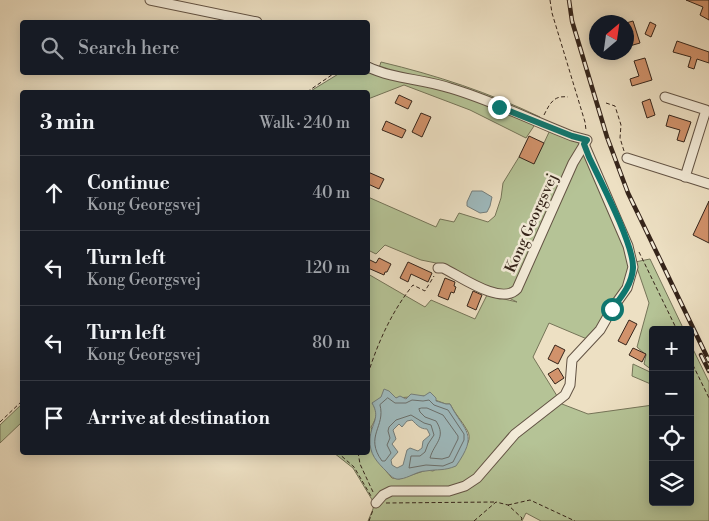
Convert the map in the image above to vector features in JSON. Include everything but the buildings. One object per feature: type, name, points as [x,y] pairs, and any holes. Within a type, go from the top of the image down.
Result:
[{"type":"street","points":[[150,0],[247,20]]},
{"type":"street","points":[[370,68],[376,71],[429,81],[457,90],[586,142],[628,246],[633,267],[627,288],[600,330],[572,360],[570,385],[565,395],[515,434],[477,478],[465,486],[449,491],[391,491],[383,495],[376,503]]},
{"type":"street","points":[[665,97],[706,110],[685,177]]},
{"type":"street","name":"Kong Georgsvej","points":[[438,268],[443,268],[495,294],[505,295],[513,293],[517,289],[573,164],[586,142]]},
{"type":"street","points":[[627,158],[709,184]]},
{"type":"street","points":[[695,190],[698,180]]},
{"type":"path","points":[[550,0],[564,57],[585,122],[586,142]]},
{"type":"path","points":[[310,90],[332,75]]},
{"type":"path","points":[[540,123],[550,103],[556,98],[568,96]]},
{"type":"path","points":[[606,103],[615,106],[621,125],[622,145],[627,158]]},
{"type":"path","points":[[370,369],[387,325],[403,298],[413,285],[425,291],[438,268]]},
{"type":"path","points":[[694,367],[709,398]]},
{"type":"path","points":[[0,422],[20,403]]},
{"type":"path","points":[[340,455],[354,467],[376,503]]},
{"type":"path","points":[[358,455],[360,464],[373,490],[376,503],[369,521]]},
{"type":"path","points":[[376,503],[496,502],[508,505],[530,500],[575,521]]},
{"type":"path","points":[[474,521],[496,502]]},
{"type":"path","points":[[508,505],[522,518],[520,521]]},
{"type":"green space","points":[[381,62],[462,85],[540,117],[526,138],[470,110],[404,85],[370,98],[370,90],[312,90],[337,75],[370,75],[370,70],[377,74]]},
{"type":"green space","points":[[550,130],[580,143],[626,245],[630,272],[626,287],[594,336],[587,339],[549,323],[533,357],[562,404],[588,414],[649,406],[649,506],[694,506],[694,351],[709,382],[709,521],[541,521],[526,513],[522,521],[368,521],[374,503],[353,468],[337,455],[370,455],[370,275],[425,307],[431,300],[475,319],[487,295],[517,302],[441,264],[421,260],[385,245],[376,254],[370,251],[370,198],[436,227],[440,219],[454,222],[459,213],[488,222],[495,216],[501,198],[503,183],[519,157],[544,143]],"holes":[[[389,391],[396,398],[424,396],[450,404],[467,430],[469,436],[464,448],[459,454],[433,471],[427,470],[399,479],[392,478],[386,471],[371,427],[385,395]]]},
{"type":"green space","points":[[650,259],[682,326],[649,326],[649,368],[644,364],[646,355],[637,347],[649,303],[635,262]]},
{"type":"green space","points":[[633,364],[649,372],[649,383],[632,376]]},
{"type":"green space","points":[[20,406],[20,424],[0,443],[0,425]]},
{"type":"water","points":[[472,191],[482,191],[492,197],[487,212],[480,213],[467,206]]},
{"type":"water","points":[[384,389],[396,398],[400,396],[406,399],[411,394],[424,396],[430,392],[436,398],[436,401],[450,404],[465,428],[468,440],[463,455],[456,466],[423,471],[400,479],[391,476],[374,457],[370,444],[376,417],[375,408],[372,403],[381,397]],"holes":[[[412,420],[420,427],[427,429],[430,435],[423,441],[422,448],[418,451],[410,448],[407,450],[403,465],[397,468],[392,465],[391,460],[398,452],[392,444],[396,439],[393,430],[399,424],[402,427],[407,421]]]},
{"type":"railway","points":[[569,0],[572,21],[607,137],[628,193],[709,361]]},
{"type":"railway","points":[[701,355],[709,371]]},
{"type":"route","points":[[499,107],[572,136],[587,140],[584,144],[628,246],[633,267],[627,288],[612,309]]}]
